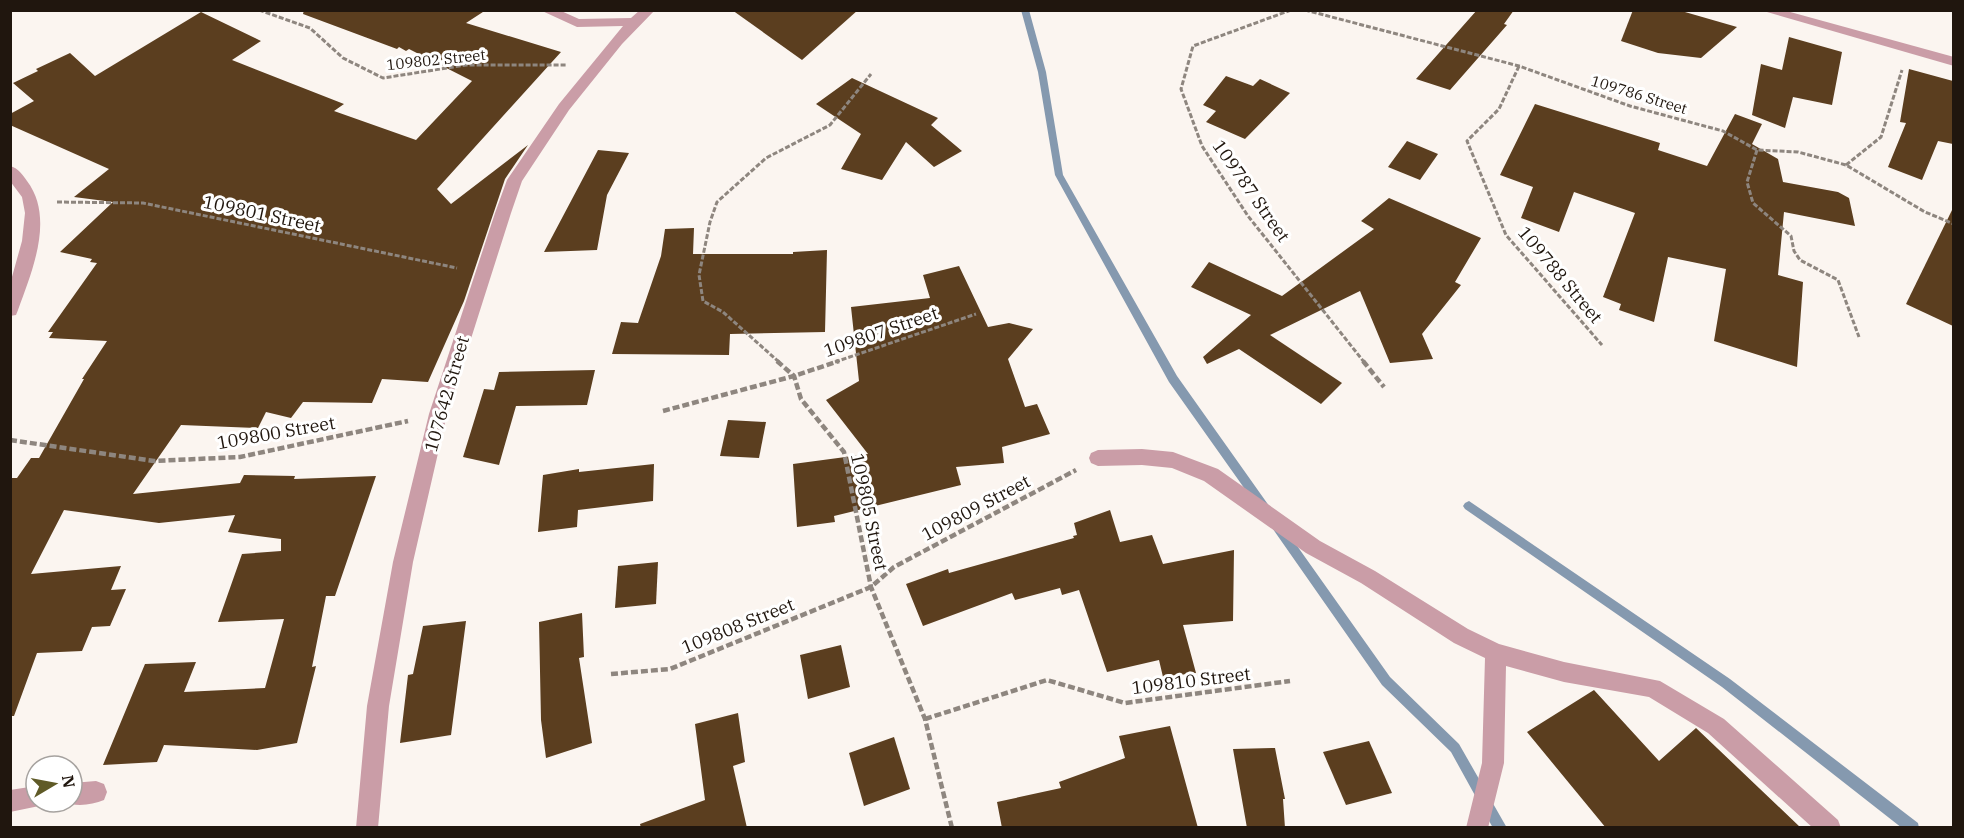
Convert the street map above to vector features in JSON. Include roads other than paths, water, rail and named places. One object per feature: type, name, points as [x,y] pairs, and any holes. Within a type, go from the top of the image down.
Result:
[{"type":"street","points":[[546,10],[577,23],[634,22]]},
{"type":"street","name":"107642 Street","points":[[368,828],[380,695],[403,562],[438,414],[515,180],[529,156],[597,64],[634,22],[649,10]]},
{"type":"street","points":[[1766,10],[1953,62]]},
{"type":"street","points":[[10,171],[26,189],[32,204],[30,247],[10,310]]},
{"type":"street","points":[[1098,458],[1142,457],[1173,460],[1211,475],[1313,547],[1368,577],[1461,636],[1496,653],[1564,672],[1653,688],[1716,726],[1830,828]]},
{"type":"street","points":[[1477,828],[1493,763],[1496,653]]},
{"type":"street","points":[[84,793],[96,792]]},
{"type":"waterway","points":[[1025,10],[1042,72],[1059,175],[1173,379],[1263,506]]},
{"type":"waterway","points":[[1469,506],[1726,683],[1913,828]]},
{"type":"waterway","points":[[1279,529],[1386,681],[1455,748],[1501,828]]}]
